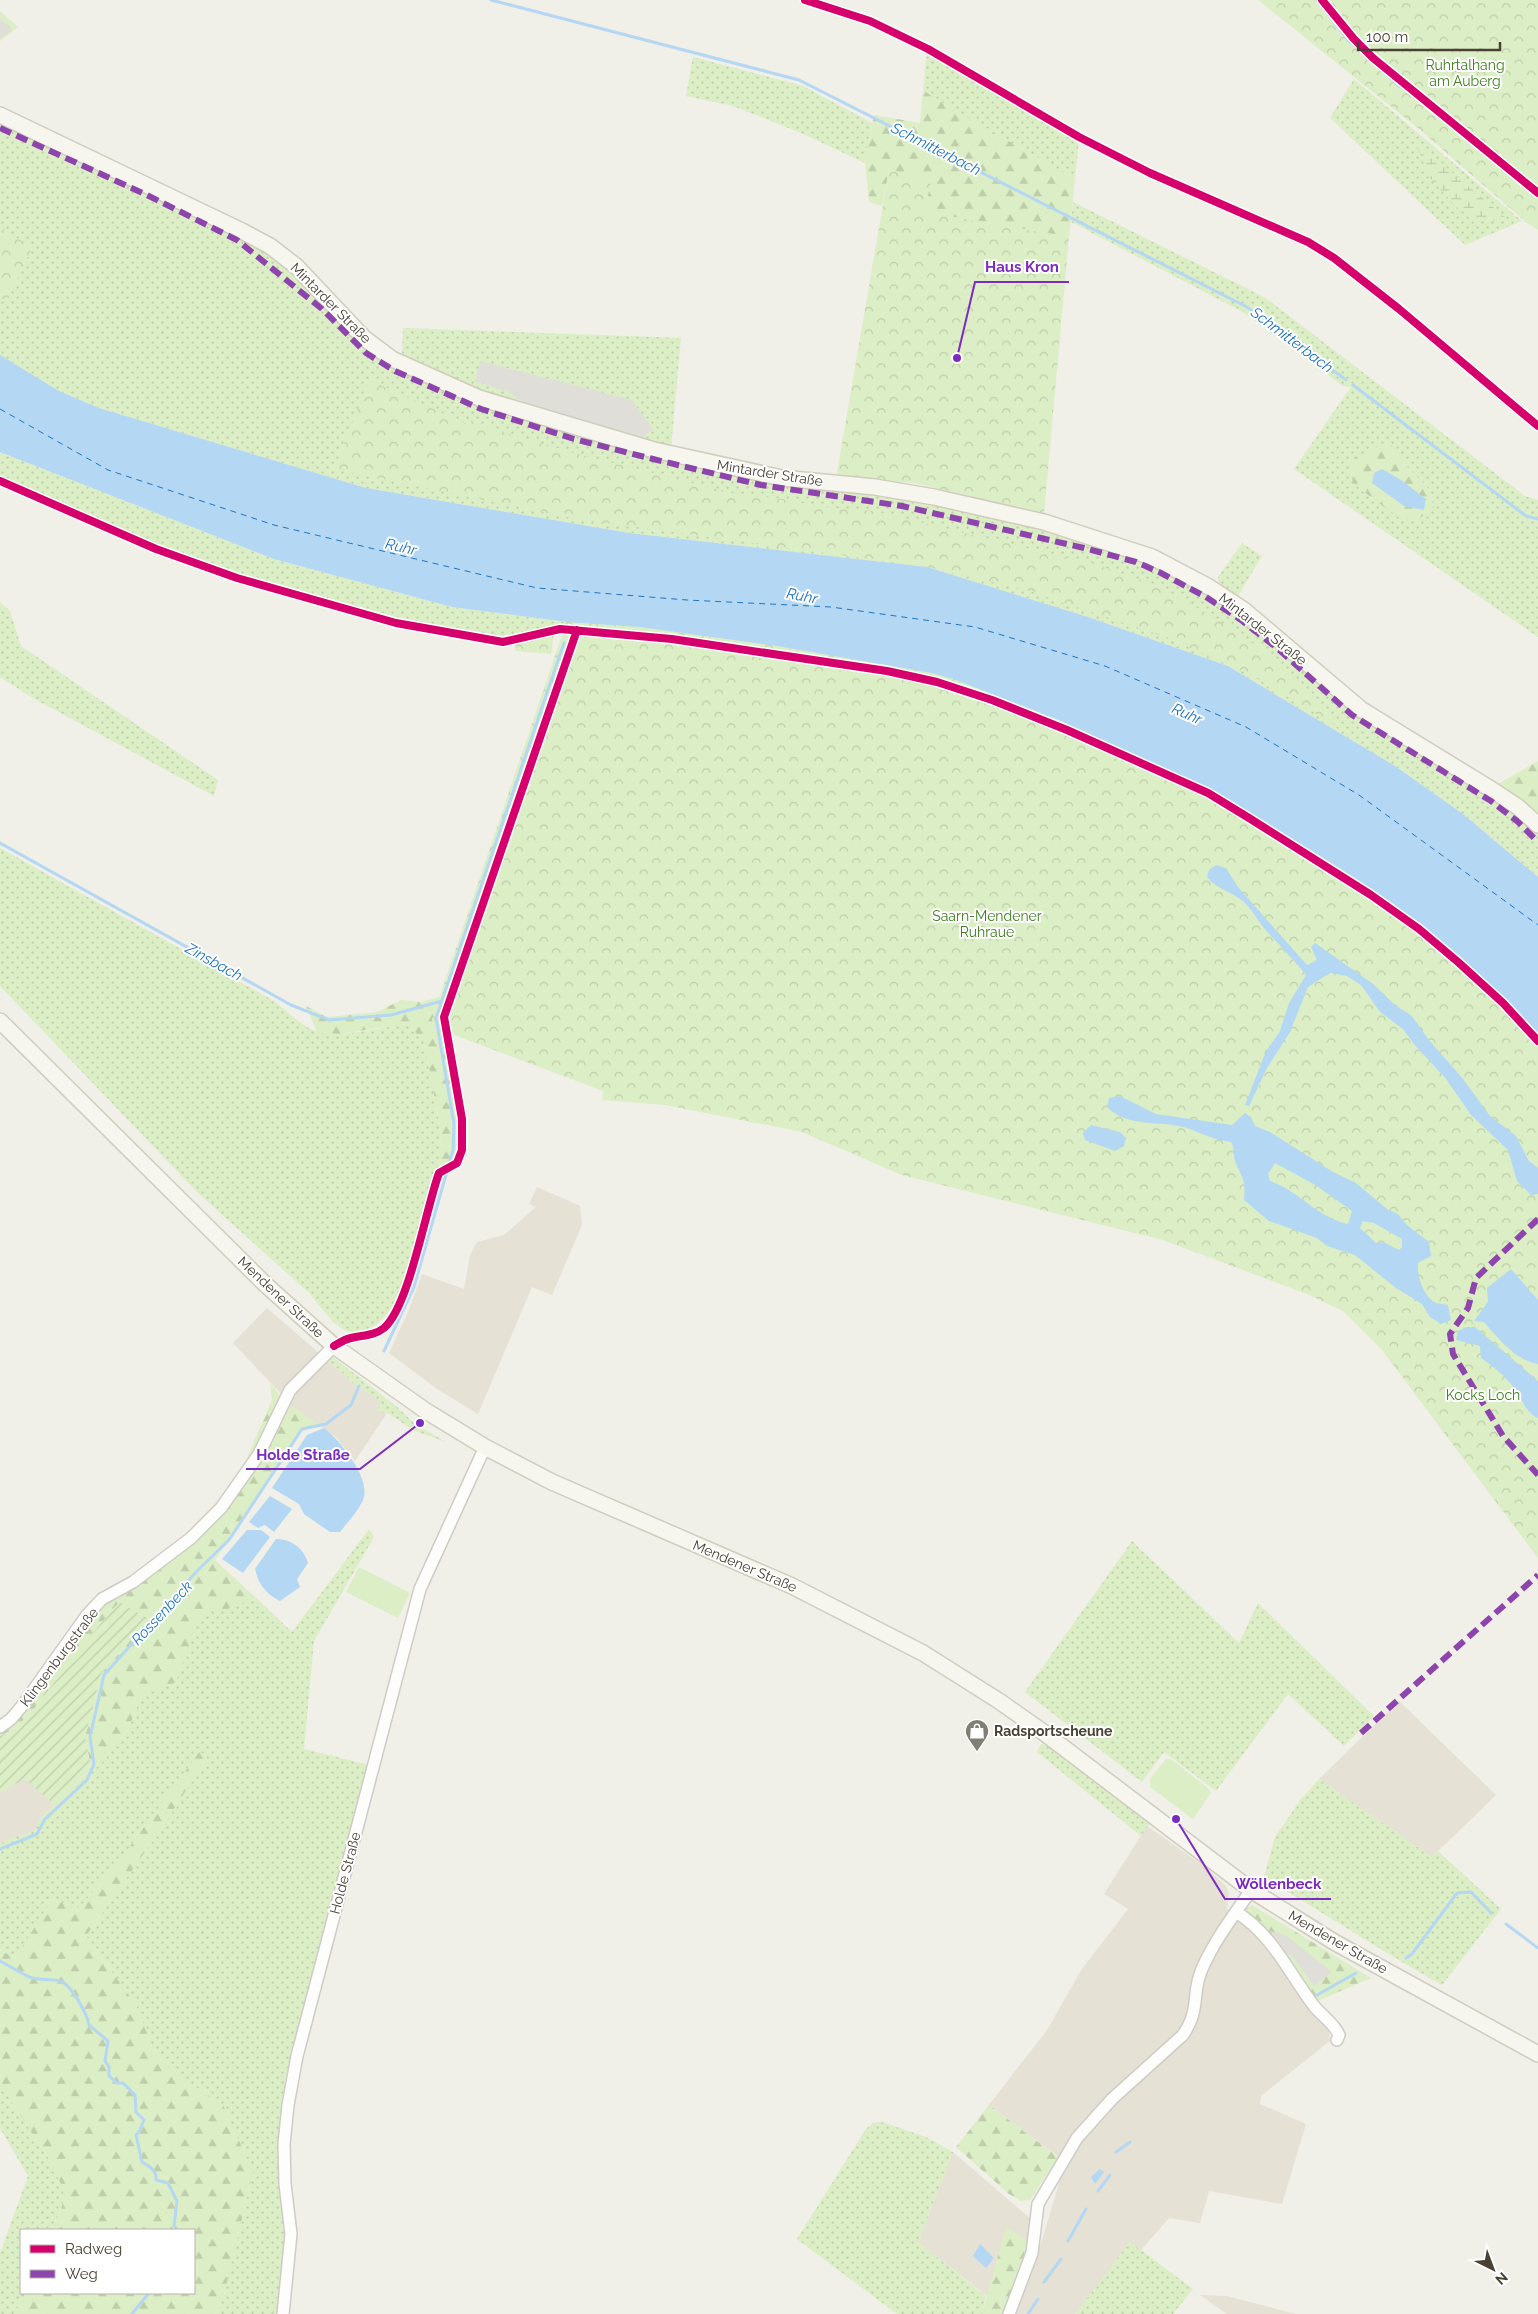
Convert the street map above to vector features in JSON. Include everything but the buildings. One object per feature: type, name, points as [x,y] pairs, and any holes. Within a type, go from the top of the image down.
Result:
[{"type":"main road","name":"Mintarder Straße","points":[[0,115],[270,246],[296,266],[364,338],[392,359],[479,398],[606,437],[700,461],[782,478],[875,487],[943,499],[1044,522],[1114,543],[1152,557],[1208,586],[1244,610],[1362,710],[1494,791],[1518,807],[1538,825]]},
{"type":"main road","name":"Mendener Straße","points":[[0,1021],[266,1285],[334,1346],[426,1412],[485,1447],[578,1494],[792,1586],[923,1654],[999,1701],[1043,1732],[1250,1890],[1334,1942],[1538,2054]]},
{"type":"street","name":"Klingenburgstraße","points":[[0,1727],[11,1719],[22,1706],[87,1615],[102,1599],[133,1582],[191,1538],[221,1508],[259,1454],[290,1390],[334,1346]]},
{"type":"street","name":"Holde Straße","points":[[283,2314],[291,2234],[285,2184],[284,2144],[288,2105],[297,2056],[420,1589],[485,1447]]},
{"type":"street","points":[[1009,2314],[1032,2253],[1036,2228],[1036,2212],[1042,2194],[1084,2127],[1183,2035],[1191,2022],[1195,2009],[1202,1969],[1250,1890]]},
{"type":"street","points":[[1236,1912],[1248,1920],[1269,1942],[1315,2007],[1337,2030],[1339,2035],[1337,2040]]},
{"type":"shaded area","points":[[0,18],[12,30],[0,39]]},
{"type":"shaded area","points":[[480,361],[632,400],[653,429],[643,437],[527,405],[508,392],[475,381]]},
{"type":"shaded area","points":[[537,1187],[580,1206],[582,1225],[552,1295],[532,1287],[478,1414],[437,1389],[389,1353],[408,1312],[422,1274],[464,1289],[470,1255],[477,1242],[504,1235],[536,1207],[529,1204]]},
{"type":"shaded area","points":[[267,1308],[356,1385],[381,1401],[387,1413],[355,1461],[336,1437],[287,1403],[284,1397],[233,1343]]},
{"type":"shaded area","points":[[1399,1701],[1496,1795],[1432,1857],[1319,1779]]},
{"type":"shaded area","points":[[0,1736],[83,1776],[39,1820],[34,1831],[6,1840],[0,1844]]},
{"type":"shaded area","points":[[1147,1826],[1205,1867],[1226,1886],[1229,1894],[1227,1909],[1248,1924],[1264,1940],[1329,2030],[1330,2041],[1261,2096],[1260,2104],[1306,2124],[1282,2204],[1209,2191],[1200,2223],[1169,2218],[1141,2250],[1130,2243],[1075,2314],[1013,2314],[1038,2246],[1041,2244],[1059,2183],[1056,2180],[1067,2163],[989,2105],[1047,2030],[1082,1969],[1128,1909],[1104,1894]]},
{"type":"shaded area","points":[[1270,1931],[1285,1935],[1332,1972],[1314,1986],[1293,1957],[1282,1950]]},
{"type":"shaded area","points":[[953,2152],[1032,2220],[1029,2241],[1005,2310],[918,2242]]},
{"type":"shaded area","points":[[1200,2295],[1227,2296],[1296,2314],[1227,2314]]},
{"type":"green space","name":"Ruhrtalhang am Auberg","points":[[1258,0],[1538,0],[1538,230],[1527,223],[1419,129]]},
{"type":"green space","points":[[0,11],[18,27],[0,41]]},
{"type":"green space","points":[[927,52],[1079,140],[1075,179],[937,100],[923,90]]},
{"type":"green space","points":[[693,57],[803,86],[872,123],[865,163],[801,133],[733,106],[686,96]]},
{"type":"green space","points":[[1354,79],[1522,221],[1465,245],[1330,118]]},
{"type":"green space","points":[[923,90],[937,100],[1075,179],[1069,237],[925,212],[889,170],[882,206],[869,202],[865,163],[874,115],[920,123]]},
{"type":"green space","points":[[0,119],[245,236],[280,259],[386,361],[627,446],[932,501],[1048,528],[1150,561],[1207,591],[1515,812],[1538,833],[1538,877],[1463,814],[1395,766],[1228,666],[1088,617],[927,567],[629,533],[366,488],[99,408],[59,391],[0,355]]},
{"type":"green space","points":[[1414,140],[1507,219],[1485,222],[1456,207],[1430,178]]},
{"type":"green space","points":[[889,170],[931,180],[925,212],[1069,237],[1044,513],[914,483],[836,478]]},
{"type":"green space","points":[[1073,202],[1264,297],[1525,496],[1538,500],[1538,637],[1294,469],[1351,387],[1343,386],[1243,312],[1071,222]],"holes":[[[1399,450],[1406,466],[1427,487],[1434,507],[1419,519],[1355,457],[1369,452]]]},
{"type":"green space","points":[[0,227],[32,248],[7,301],[0,297]]},
{"type":"green space","points":[[403,328],[681,338],[671,447],[505,403],[402,357]]},
{"type":"green space","points":[[369,380],[469,425],[472,420],[495,430],[581,455],[737,494],[793,500],[811,506],[873,511],[1094,564],[1159,586],[1215,618],[1269,654],[1311,692],[1343,730],[1251,675],[1166,637],[1035,592],[927,567],[571,518],[334,469]]},
{"type":"green space","points":[[1387,443],[1399,450],[1406,466],[1427,487],[1434,507],[1419,519],[1400,518],[1353,483],[1349,466],[1355,457]]},
{"type":"green space","points":[[0,452],[274,559],[452,607],[567,622],[566,625],[547,627],[503,638],[457,633],[396,620],[238,575],[155,545],[0,477]]},
{"type":"green space","points":[[1242,543],[1262,556],[1238,596],[1219,583],[1218,577]]},
{"type":"green space","name":"Saarn-Mendener Ruhraue","points":[[582,576],[853,607],[1538,954],[1538,1558],[1382,1350],[1343,1311],[1307,1294],[1163,1240],[902,1175],[802,1132],[665,1105],[602,1100],[603,1091],[433,1027],[432,1019]]},
{"type":"green space","points":[[0,602],[10,611],[21,646],[218,780],[214,796],[31,697],[0,677]]},
{"type":"green space","points":[[546,634],[554,635],[551,654],[516,651],[515,643]]},
{"type":"green space","points":[[1538,761],[1538,819],[1498,784]]},
{"type":"green space","points":[[0,848],[274,1001],[310,1029],[336,1034],[361,1032],[406,1024],[424,1040],[441,1133],[439,1166],[399,1296],[386,1315],[376,1325],[358,1333],[346,1331],[334,1323],[309,1293],[197,1192],[0,986]]},
{"type":"green space","points":[[440,997],[449,998],[440,1021],[460,1121],[457,1158],[439,1166],[441,1133],[424,1040],[406,1024],[338,1034],[317,1032],[306,1006],[327,1017],[377,1012],[401,1000],[421,1002]]},
{"type":"green space","points":[[333,1357],[396,1406],[415,1424],[446,1442],[415,1431],[387,1413],[377,1411],[381,1401],[356,1385],[327,1359]]},
{"type":"green space","points":[[270,1383],[287,1403],[321,1426],[302,1430],[215,1560],[255,1597],[226,1610],[210,1610],[199,1617],[176,1682],[142,1695],[127,1732],[100,1765],[83,1776],[90,1762],[85,1737],[101,1674],[149,1619],[119,1602],[76,1653],[39,1703],[16,1728],[0,1736],[0,1731],[103,1602],[186,1547],[238,1479],[272,1400]]},
{"type":"green space","points":[[369,1529],[374,1537],[314,1641],[304,1749],[369,1765],[287,2070],[280,2130],[282,2177],[288,2234],[279,2314],[215,2314],[223,2299],[253,2172],[194,2088],[169,2069],[152,2046],[136,2005],[86,1936],[161,1829],[207,1758],[200,1752],[117,1864],[79,1908],[52,1900],[15,1958],[0,1950],[0,1844],[6,1840],[34,1831],[39,1820],[83,1776],[100,1765],[127,1732],[142,1695],[176,1681],[199,1617],[210,1609],[226,1610],[255,1597],[292,1632]]},
{"type":"green space","points":[[1132,1541],[1239,1643],[1258,1603],[1374,1716],[1344,1746],[1288,1694],[1216,1791],[1164,1752],[1142,1782],[1025,1692]]},
{"type":"green space","points":[[359,1567],[410,1593],[398,1618],[346,1592]]},
{"type":"green space","points":[[119,1602],[149,1619],[101,1674],[85,1737],[90,1762],[83,1776],[55,1805],[25,1779],[0,1792],[0,1736],[16,1728],[39,1703],[76,1653]]},
{"type":"green space","points":[[1041,1744],[1049,1746],[1150,1823],[1141,1836],[1037,1752]]},
{"type":"green space","points":[[200,1751],[207,1758],[161,1829],[86,1936],[136,2005],[152,2046],[169,2069],[223,2105],[253,2172],[223,2299],[215,2314],[16,2314],[22,2294],[195,2294],[195,2229],[51,2229],[61,2212],[64,2191],[50,2160],[0,2084],[0,1950],[15,1958],[52,1900],[79,1908],[117,1864]]},
{"type":"green space","points":[[1166,1759],[1171,1759],[1209,1789],[1211,1793],[1193,1819],[1150,1787],[1150,1779]]},
{"type":"green space","points":[[1319,1779],[1432,1857],[1437,1850],[1501,1909],[1442,1985],[1264,1877],[1275,1837],[1301,1799]]},
{"type":"green space","points":[[1252,1905],[1371,1978],[1315,2002],[1264,1930],[1244,1910]]},
{"type":"green space","points":[[0,2084],[50,2160],[64,2191],[61,2212],[51,2229],[20,2229],[20,2294],[22,2294],[16,2314],[0,2314],[0,2253],[28,2176],[0,2128]]},
{"type":"green space","points":[[989,2105],[1058,2157],[1030,2200],[1021,2201],[1009,2194],[956,2147]]},
{"type":"green space","points":[[882,2122],[926,2137],[953,2152],[918,2242],[986,2296],[982,2314],[897,2314],[797,2239],[866,2129],[873,2123]]},
{"type":"green space","points":[[1006,2227],[1029,2241],[1003,2314],[982,2314]]},
{"type":"green space","points":[[1130,2242],[1193,2289],[1173,2314],[1075,2314]]},
{"type":"water","name":"Ruhr","points":[[0,355],[59,391],[99,408],[366,488],[629,533],[927,567],[1088,617],[1228,666],[1395,766],[1463,814],[1538,877],[1538,1033],[1462,959],[1410,916],[1352,876],[1212,790],[1059,720],[956,680],[932,673],[777,646],[640,627],[567,622],[452,607],[274,559],[0,452]]},
{"type":"water","points":[[1382,469],[1401,480],[1426,499],[1424,510],[1404,506],[1372,483],[1374,473]]},
{"type":"water","points":[[1216,865],[1226,868],[1238,887],[1307,965],[1317,960],[1311,947],[1315,943],[1373,984],[1395,1005],[1412,1016],[1428,1039],[1463,1079],[1490,1116],[1516,1136],[1529,1161],[1538,1168],[1538,1194],[1531,1195],[1517,1181],[1508,1150],[1471,1115],[1446,1079],[1403,1029],[1380,1012],[1361,985],[1347,976],[1330,973],[1308,987],[1290,1032],[1267,1068],[1249,1106],[1245,1105],[1266,1051],[1280,1031],[1289,1003],[1306,975],[1264,928],[1245,903],[1216,885],[1207,877],[1209,870]]},
{"type":"water","points":[[1120,1096],[1156,1114],[1232,1125],[1245,1113],[1251,1117],[1255,1126],[1270,1132],[1333,1172],[1356,1183],[1387,1209],[1398,1214],[1407,1225],[1429,1242],[1431,1256],[1418,1263],[1420,1280],[1424,1291],[1431,1300],[1448,1305],[1451,1320],[1441,1324],[1430,1317],[1422,1304],[1396,1288],[1355,1255],[1327,1246],[1317,1238],[1269,1221],[1244,1200],[1244,1183],[1235,1161],[1231,1142],[1187,1128],[1124,1118],[1115,1114],[1107,1107],[1109,1098]],"holes":[[[1275,1163],[1317,1186],[1352,1211],[1348,1224],[1327,1216],[1290,1191],[1270,1181],[1268,1174]],[[1363,1221],[1374,1223],[1402,1239],[1402,1247],[1399,1250],[1383,1242],[1376,1243],[1360,1228]]]},
{"type":"water","points":[[1091,1125],[1120,1132],[1126,1138],[1124,1146],[1115,1151],[1085,1140],[1083,1133]]},
{"type":"water","points":[[1511,1269],[1538,1300],[1538,1364],[1515,1354],[1501,1342],[1484,1322],[1474,1321],[1488,1302],[1487,1288]]},
{"type":"water","points":[[1466,1327],[1475,1327],[1538,1381],[1538,1418],[1528,1410],[1505,1377],[1481,1358],[1480,1346],[1456,1340],[1458,1331]]},
{"type":"water","points":[[324,1428],[338,1441],[352,1460],[359,1471],[365,1491],[361,1504],[340,1532],[330,1532],[304,1514],[299,1504],[272,1488],[307,1435]]},
{"type":"water","points":[[270,1496],[292,1509],[274,1532],[265,1525],[258,1528],[249,1522]]},
{"type":"water","points":[[247,1530],[261,1530],[270,1537],[243,1573],[222,1559]]},
{"type":"water","points":[[276,1539],[282,1539],[296,1545],[308,1563],[297,1579],[300,1587],[280,1601],[263,1588],[258,1580],[255,1569]]},
{"type":"water","points":[[1100,2169],[1104,2172],[1095,2184],[1091,2177]]},
{"type":"water","points":[[980,2244],[994,2258],[986,2268],[973,2256]]},
{"type":"waterway","name":"Schmitterbach","points":[[491,0],[799,80],[1247,307],[1346,380]]},
{"type":"waterway","points":[[1317,0],[1350,42],[1400,87]]},
{"type":"waterway","name":"Schmitterbach","points":[[1353,385],[1526,516],[1538,519]]},
{"type":"waterway","name":"Rossenbeck","points":[[384,1351],[414,1287],[453,1150],[454,1124],[436,1018],[564,643]]},
{"type":"waterway","name":"Zinsbach","points":[[0,843],[291,1005],[329,1020],[391,1015],[442,1001]]},
{"type":"waterway","name":"Rossenbeck","points":[[0,1849],[37,1834],[45,1819],[87,1780],[94,1764],[90,1737],[104,1675],[197,1571],[229,1540],[302,1429],[326,1424],[351,1405],[359,1386]]},
{"type":"waterway","points":[[1406,1958],[1412,1954],[1457,1893],[1471,1892],[1491,1913]]},
{"type":"waterway","points":[[1506,1924],[1538,1948]]},
{"type":"waterway","points":[[0,1961],[32,1978],[57,1980],[65,1984],[78,2000],[89,2025],[108,2041],[105,2061],[109,2067],[109,2076],[117,2083],[123,2083],[135,2095],[136,2112],[144,2120],[136,2135],[142,2162],[154,2171],[156,2180],[168,2183],[177,2201],[174,2226],[177,2229]]},
{"type":"waterway","points":[[1317,1995],[1356,1973]]},
{"type":"waterway","points":[[1116,2152],[1130,2142]]},
{"type":"waterway","points":[[1098,2191],[1110,2175]]},
{"type":"waterway","points":[[1068,2241],[1086,2209]]},
{"type":"waterway","points":[[1044,2282],[1061,2259]]},
{"type":"waterway","points":[[132,2314],[148,2294]]},
{"type":"waterway","points":[[1028,2314],[1038,2299]]},
{"type":"ferry route","points":[[0,409],[108,470],[274,525],[537,588],[687,600],[831,607],[975,627],[1105,666],[1246,727],[1359,795],[1538,925]]},
{"type":"marked path","points":[[0,128],[147,195],[237,240],[322,309],[366,353],[395,371],[481,409],[574,439],[653,459],[761,485],[902,506],[1084,548],[1136,562],[1161,573],[1206,597],[1241,620],[1277,648],[1352,715],[1491,801],[1517,821],[1538,842]]},
{"type":"marked path","points":[[1538,1219],[1476,1278],[1468,1308],[1450,1334],[1453,1354],[1503,1436],[1538,1475]]},
{"type":"marked path","points":[[1361,1733],[1538,1575]]},
{"type":"cycle path","points":[[805,0],[870,21],[928,49],[1079,137],[1150,173],[1308,242],[1334,258],[1399,309],[1538,426]]},
{"type":"cycle path","points":[[1322,0],[1354,39],[1373,58],[1538,193]]},
{"type":"cycle path","points":[[0,481],[156,549],[237,578],[396,623],[503,642],[560,629],[672,639],[887,671],[937,682],[992,700],[1067,730],[1208,793],[1249,818],[1371,895],[1419,929],[1503,1003],[1538,1041]]},
{"type":"cycle path","points":[[334,1346],[347,1339],[380,1331],[393,1317],[409,1279],[439,1173],[457,1163],[462,1150],[462,1119],[444,1017],[577,630]]},
{"type":"place","name":"Haus Kron","points":[[957,358]]},
{"type":"place","name":"Holde Straße","points":[[420,1423]]},
{"type":"place","name":"Radsportscheune","points":[[977,1752]]},
{"type":"place","name":"Wöllenbeck","points":[[1176,1819]]},
{"type":"park label","name":"Kocks Loch","points":[[1483,1395]]}]
